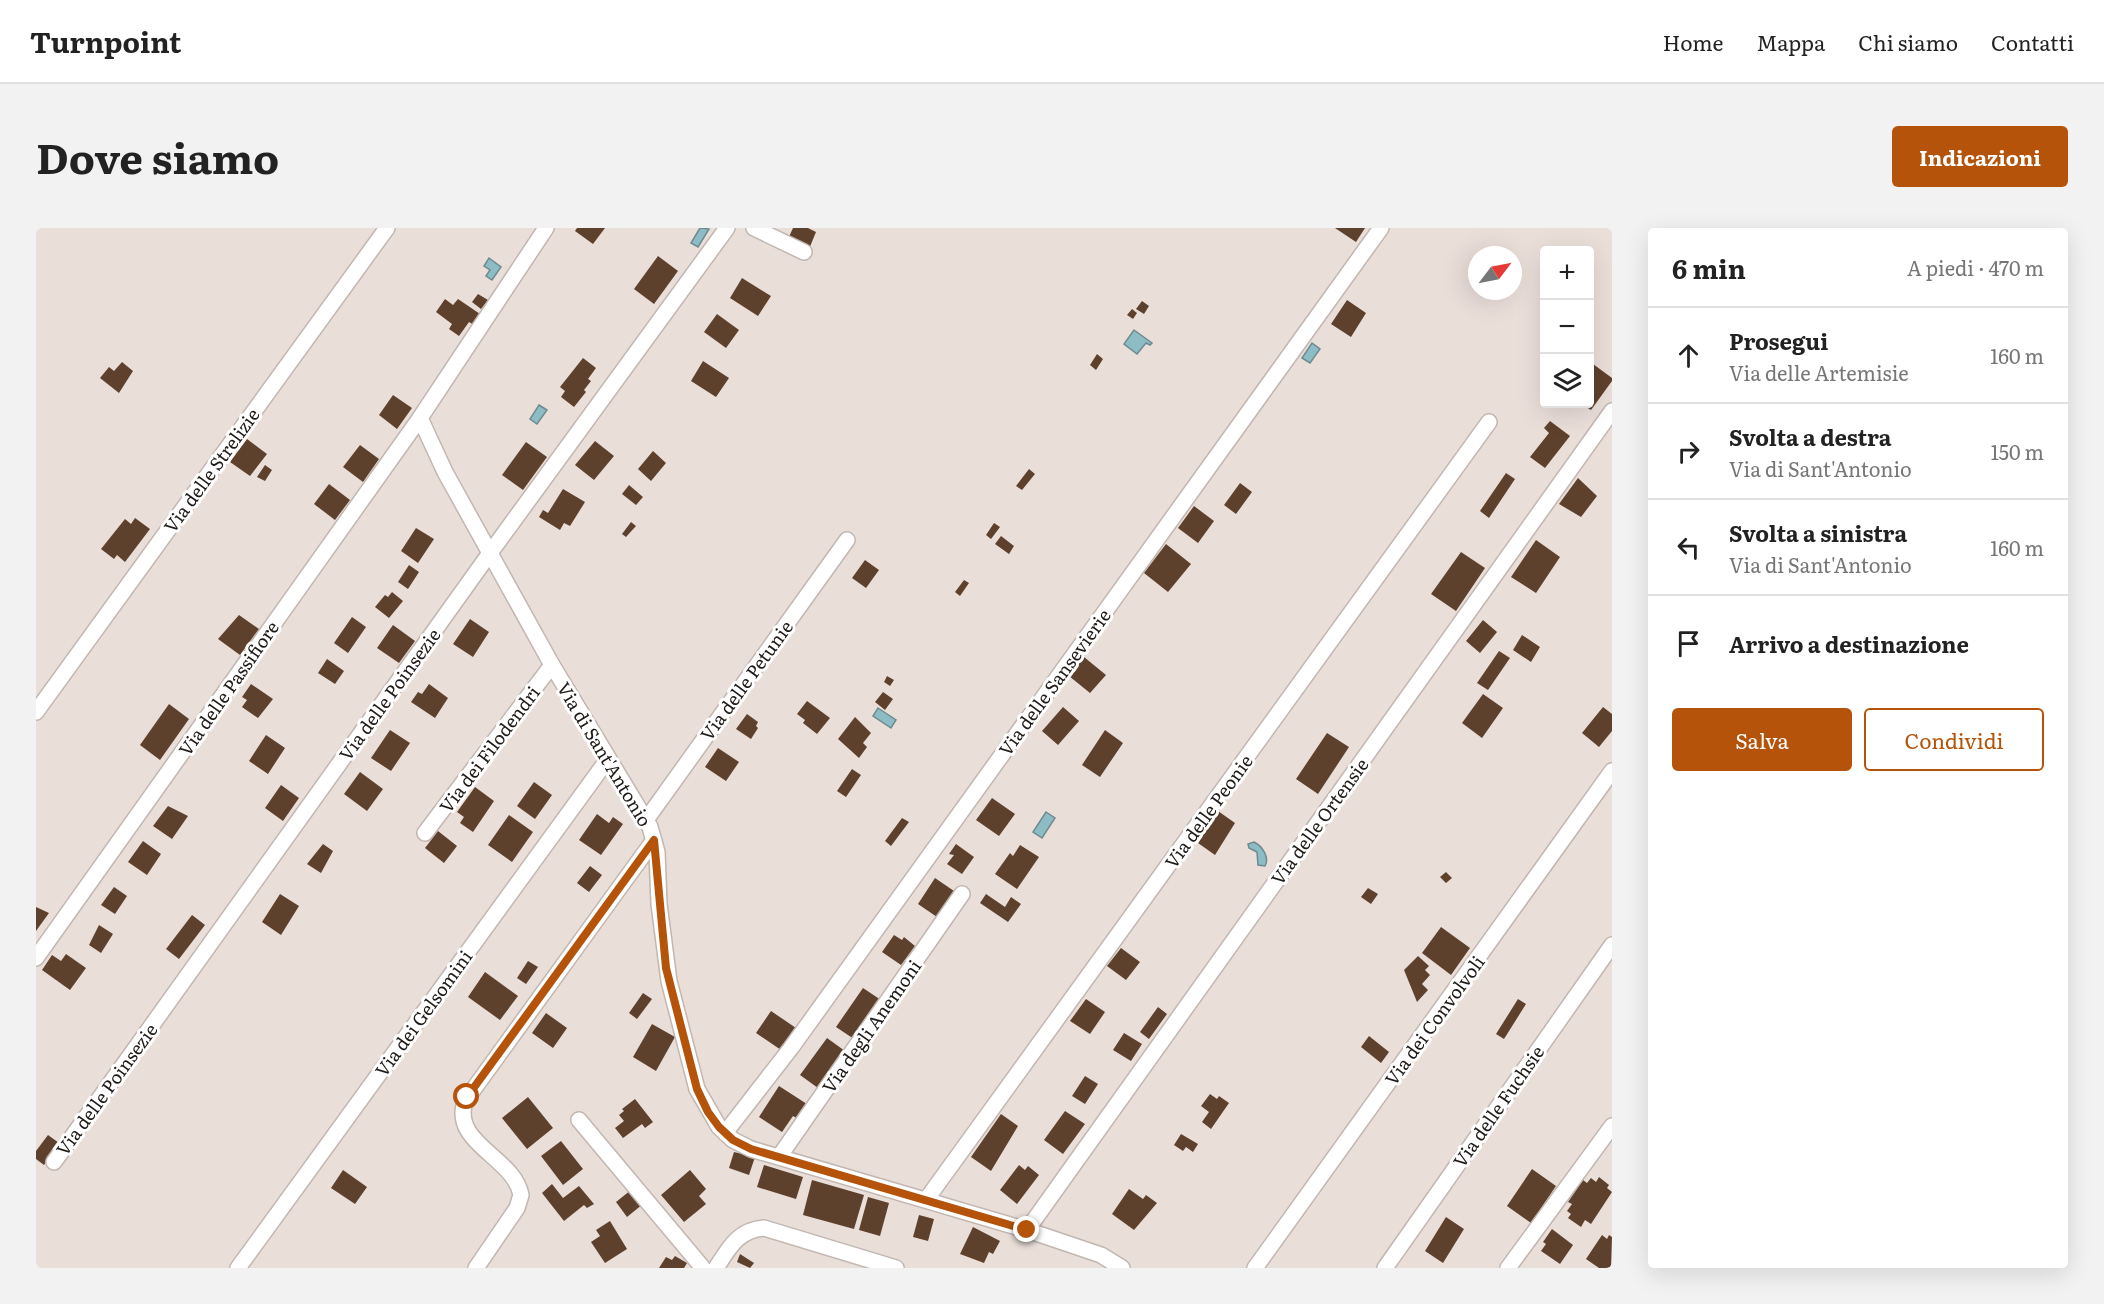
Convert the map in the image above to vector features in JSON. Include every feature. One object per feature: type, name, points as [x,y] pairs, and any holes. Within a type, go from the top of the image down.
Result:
[{"type":"street","name":"Via delle Strelizie","points":[[36,712],[387,228]]},
{"type":"street","points":[[420,418],[546,228]]},
{"type":"street","name":"Via delle Poinsezie","points":[[54,1162],[490,553],[727,228]]},
{"type":"street","points":[[754,228],[804,252]]},
{"type":"street","name":"Via delle Sansevierie","points":[[725,1133],[798,1038],[1381,228]]},
{"type":"street","name":"Via delle Ortensie","points":[[1027,1230],[1612,411]]},
{"type":"street","name":"Via di Sant'Antonio","points":[[420,418],[445,472],[552,666],[646,820],[654,840],[660,919],[671,992],[699,1095],[711,1118],[725,1133],[743,1146],[1027,1230],[1101,1255],[1122,1268]]},
{"type":"street","name":"Via delle Passifiore","points":[[36,958],[420,418]]},
{"type":"street","name":"Via delle Peonie","points":[[926,1200],[1489,422]]},
{"type":"street","name":"Via delle Petunie","points":[[646,820],[847,540]]},
{"type":"street","name":"Via dei Filodendri","points":[[425,833],[552,666]]},
{"type":"street","name":"Via dei Gelsomini","points":[[238,1268],[608,759]]},
{"type":"street","name":"Via dei Convolvoli","points":[[1255,1268],[1612,771]]},
{"type":"street","points":[[476,1268],[517,1208],[521,1195],[510,1170],[471,1136],[463,1116],[465,1101],[654,840]]},
{"type":"street","name":"Via degli Anemoni","points":[[779,1158],[962,894]]},
{"type":"street","name":"Via delle Fuchsie","points":[[1385,1268],[1612,945]]},
{"type":"street","points":[[579,1119],[704,1268]]},
{"type":"street","points":[[1508,1268],[1612,1126]]},
{"type":"street","points":[[716,1268],[739,1236],[750,1230],[764,1228],[896,1268]]},
{"type":"water","points":[[700,228],[709,229],[698,247],[691,243]]},
{"type":"water","points":[[489,258],[501,267],[492,280],[486,276],[490,270],[484,266]]},
{"type":"water","points":[[1134,330],[1152,343],[1150,345],[1146,343],[1137,354],[1124,344]]},
{"type":"water","points":[[1312,343],[1320,349],[1310,363],[1302,358]]},
{"type":"water","points":[[539,405],[547,410],[537,424],[530,419]]},
{"type":"water","points":[[878,708],[896,720],[891,728],[873,716]]},
{"type":"water","points":[[1046,812],[1055,818],[1042,838],[1033,832]]},
{"type":"water","points":[[1254,842],[1264,852],[1267,859],[1265,866],[1258,865],[1257,852],[1249,848],[1248,844]]},
{"type":"building","points":[[577,228],[605,228],[593,244],[575,231]]},
{"type":"building","points":[[793,228],[808,228],[816,232],[809,249],[788,239]]},
{"type":"building","points":[[1335,228],[1365,228],[1356,242]]},
{"type":"building","points":[[658,256],[678,271],[654,304],[634,289]]},
{"type":"building","points":[[742,278],[771,296],[758,316],[730,298]]},
{"type":"building","points":[[478,294],[488,300],[481,309],[472,302]]},
{"type":"building","points":[[445,299],[453,305],[458,299],[483,316],[476,326],[469,322],[459,336],[449,329],[452,324],[436,312]]},
{"type":"building","points":[[1347,300],[1366,313],[1351,337],[1331,324]]},
{"type":"building","points":[[1142,301],[1149,306],[1144,314],[1136,309]]},
{"type":"building","points":[[1132,309],[1137,313],[1133,319],[1127,315]]},
{"type":"building","points":[[717,314],[739,330],[726,348],[704,332]]},
{"type":"building","points":[[1097,354],[1103,359],[1096,370],[1090,365]]},
{"type":"building","points":[[583,358],[596,368],[588,379],[591,381],[584,390],[586,392],[574,407],[561,397],[565,391],[560,387]]},
{"type":"building","points":[[703,361],[729,378],[716,397],[691,381]]},
{"type":"building","points":[[122,362],[133,371],[119,393],[100,378],[109,367],[114,371]]},
{"type":"building","points":[[1594,365],[1612,378],[1594,406]]},
{"type":"building","points":[[393,395],[412,408],[397,429],[379,415]]},
{"type":"building","points":[[1550,421],[1570,436],[1545,468],[1530,457],[1549,433],[1544,428]]},
{"type":"building","points":[[247,439],[267,454],[250,476],[230,462]]},
{"type":"building","points":[[595,441],[614,456],[594,480],[575,465]]},
{"type":"building","points":[[526,442],[547,457],[523,490],[502,475]]},
{"type":"building","points":[[360,445],[379,459],[363,482],[343,467]]},
{"type":"building","points":[[653,451],[666,463],[651,481],[638,469]]},
{"type":"building","points":[[265,465],[272,470],[265,481],[257,477]]},
{"type":"building","points":[[1029,469],[1035,474],[1022,490],[1016,486]]},
{"type":"building","points":[[1506,473],[1515,479],[1489,518],[1480,511]]},
{"type":"building","points":[[1578,478],[1597,496],[1581,517],[1559,504]]},
{"type":"building","points":[[1240,483],[1252,492],[1236,514],[1224,505]]},
{"type":"building","points":[[329,484],[350,500],[335,520],[314,504]]},
{"type":"building","points":[[629,485],[643,497],[636,505],[622,494]]},
{"type":"building","points":[[563,489],[585,502],[570,526],[564,523],[560,530],[539,517],[543,510],[548,513]]},
{"type":"building","points":[[1194,506],[1214,521],[1198,543],[1178,528]]},
{"type":"building","points":[[135,518],[150,529],[125,562],[117,555],[114,559],[101,549],[125,519],[131,524]]},
{"type":"building","points":[[631,522],[636,526],[626,537],[622,534]]},
{"type":"building","points":[[994,523],[1000,527],[991,539],[986,535]]},
{"type":"building","points":[[416,528],[434,539],[418,563],[401,551]]},
{"type":"building","points":[[1001,536],[1014,546],[1009,554],[995,544]]},
{"type":"building","points":[[1536,540],[1560,557],[1536,593],[1511,577]]},
{"type":"building","points":[[1166,544],[1191,564],[1168,592],[1144,573]]},
{"type":"building","points":[[1461,552],[1485,568],[1456,611],[1431,594]]},
{"type":"building","points":[[865,560],[879,570],[866,588],[852,578]]},
{"type":"building","points":[[409,565],[419,572],[408,589],[398,582]]},
{"type":"building","points":[[964,580],[969,583],[960,596],[955,592]]},
{"type":"building","points":[[392,592],[403,601],[389,618],[375,607],[385,595],[388,597]]},
{"type":"building","points":[[239,615],[259,629],[240,655],[218,639]]},
{"type":"building","points":[[352,617],[366,627],[348,653],[334,643]]},
{"type":"building","points":[[470,619],[489,632],[473,657],[453,644]]},
{"type":"building","points":[[1483,620],[1497,632],[1480,653],[1466,641]]},
{"type":"building","points":[[393,625],[415,641],[399,663],[377,648]]},
{"type":"building","points":[[1522,635],[1540,647],[1531,662],[1513,650]]},
{"type":"building","points":[[1499,651],[1510,658],[1488,690],[1477,683]]},
{"type":"building","points":[[1084,657],[1106,675],[1090,693],[1069,676]]},
{"type":"building","points":[[327,659],[344,671],[335,684],[318,673]]},
{"type":"building","points":[[887,676],[894,680],[890,686],[884,682]]},
{"type":"building","points":[[251,684],[273,699],[258,718],[242,707],[247,700],[242,697]]},
{"type":"building","points":[[429,684],[448,698],[435,718],[411,702],[418,692],[422,694]]},
{"type":"building","points":[[883,692],[893,699],[885,710],[875,702]]},
{"type":"building","points":[[1483,694],[1503,708],[1482,738],[1462,723]]},
{"type":"building","points":[[807,701],[830,718],[817,734],[803,723],[805,720],[797,714]]},
{"type":"building","points":[[169,704],[189,719],[160,760],[140,745]]},
{"type":"building","points":[[1063,707],[1079,721],[1058,745],[1042,731]]},
{"type":"building","points":[[1603,707],[1612,714],[1612,731],[1599,747],[1582,733]]},
{"type":"building","points":[[747,714],[758,722],[756,726],[758,728],[751,739],[736,729]]},
{"type":"building","points":[[855,717],[871,733],[863,743],[867,747],[859,758],[838,739]]},
{"type":"building","points":[[390,730],[410,743],[391,771],[371,758]]},
{"type":"building","points":[[1105,730],[1123,743],[1100,777],[1082,765]]},
{"type":"building","points":[[1327,733],[1349,747],[1318,794],[1296,779]]},
{"type":"building","points":[[266,735],[285,748],[268,774],[249,761]]},
{"type":"building","points":[[718,748],[739,762],[726,781],[705,767]]},
{"type":"building","points":[[852,769],[861,775],[846,797],[837,791]]},
{"type":"building","points":[[360,772],[383,789],[367,811],[344,794]]},
{"type":"building","points":[[534,782],[552,795],[535,819],[517,806]]},
{"type":"building","points":[[281,785],[299,798],[283,821],[265,808]]},
{"type":"building","points":[[475,787],[494,801],[473,832],[460,823],[464,817],[457,812]]},
{"type":"building","points":[[992,798],[1015,814],[999,836],[976,820]]},
{"type":"building","points":[[168,806],[188,816],[172,839],[153,826]]},
{"type":"building","points":[[1218,811],[1235,823],[1215,855],[1198,843]]},
{"type":"building","points":[[597,814],[609,823],[613,817],[623,824],[601,855],[579,840]]},
{"type":"building","points":[[509,815],[533,832],[512,862],[488,845]]},
{"type":"building","points":[[902,818],[909,822],[891,846],[885,841]]},
{"type":"building","points":[[438,831],[457,846],[444,863],[425,848]]},
{"type":"building","points":[[143,841],[161,854],[147,875],[128,862]]},
{"type":"building","points":[[323,844],[333,851],[321,873],[307,864]]},
{"type":"building","points":[[956,844],[974,857],[962,874],[947,864],[954,855],[949,854]]},
{"type":"building","points":[[1020,845],[1039,857],[1017,889],[995,874],[1010,853],[1013,856]]},
{"type":"building","points":[[590,866],[602,875],[589,892],[577,883]]},
{"type":"building","points":[[1446,872],[1452,878],[1446,883],[1440,877]]},
{"type":"building","points":[[935,878],[954,891],[937,917],[918,904]]},
{"type":"building","points":[[114,887],[127,896],[115,914],[101,905]]},
{"type":"building","points":[[1368,888],[1378,894],[1371,904],[1361,897]]},
{"type":"building","points":[[280,894],[299,906],[281,935],[262,922]]},
{"type":"building","points":[[986,894],[1005,907],[1011,897],[1021,904],[1008,922],[980,903]]},
{"type":"building","points":[[36,907],[49,913],[36,931]]},
{"type":"building","points":[[192,915],[205,925],[179,959],[166,949]]},
{"type":"building","points":[[99,925],[113,934],[101,953],[89,945]]},
{"type":"building","points":[[1441,927],[1470,948],[1451,975],[1422,953]]},
{"type":"building","points":[[894,935],[902,940],[904,937],[915,946],[901,965],[882,952]]},
{"type":"building","points":[[1121,948],[1140,962],[1126,980],[1107,966]]},
{"type":"building","points":[[66,954],[86,968],[70,990],[42,970],[52,955],[61,961]]},
{"type":"building","points":[[1418,956],[1429,966],[1425,970],[1430,975],[1422,984],[1428,990],[1417,1002],[1404,970]]},
{"type":"building","points":[[528,961],[538,967],[526,984],[517,978]]},
{"type":"building","points":[[485,972],[518,996],[500,1020],[468,997]]},
{"type":"building","points":[[863,988],[881,1000],[854,1039],[836,1027]]},
{"type":"building","points":[[643,993],[652,999],[637,1019],[629,1013]]},
{"type":"building","points":[[1086,999],[1105,1012],[1090,1034],[1070,1021]]},
{"type":"building","points":[[1518,999],[1526,1004],[1504,1039],[1496,1034]]},
{"type":"building","points":[[1158,1007],[1167,1014],[1149,1039],[1140,1032]]},
{"type":"building","points":[[771,1011],[796,1028],[781,1050],[756,1033]]},
{"type":"building","points":[[546,1013],[567,1028],[553,1048],[532,1033]]},
{"type":"building","points":[[652,1024],[675,1037],[656,1071],[633,1057]]},
{"type":"building","points":[[1124,1033],[1142,1044],[1131,1061],[1113,1050]]},
{"type":"building","points":[[1369,1036],[1389,1052],[1381,1063],[1361,1047]]},
{"type":"building","points":[[827,1038],[845,1051],[818,1088],[800,1075]]},
{"type":"building","points":[[1085,1076],[1098,1084],[1085,1104],[1072,1096]]},
{"type":"building","points":[[779,1086],[810,1106],[800,1120],[793,1116],[782,1132],[759,1117]]},
{"type":"building","points":[[1210,1094],[1217,1099],[1219,1096],[1229,1103],[1211,1129],[1202,1122],[1209,1112],[1201,1106]]},
{"type":"building","points":[[528,1097],[553,1128],[527,1149],[502,1118]]},
{"type":"building","points":[[635,1099],[653,1122],[645,1128],[642,1124],[623,1138],[615,1128],[624,1121],[619,1115],[624,1111],[622,1109]]},
{"type":"building","points":[[1065,1111],[1085,1124],[1063,1154],[1044,1140]]},
{"type":"building","points":[[1001,1114],[1018,1126],[991,1171],[971,1157]]},
{"type":"building","points":[[1181,1134],[1198,1144],[1193,1152],[1186,1147],[1183,1151],[1174,1145]]},
{"type":"building","points":[[48,1135],[59,1143],[44,1165],[36,1159],[36,1151]]},
{"type":"building","points":[[561,1141],[583,1169],[563,1185],[541,1156]]},
{"type":"building","points":[[734,1152],[755,1157],[749,1175],[729,1168]]},
{"type":"building","points":[[764,1165],[803,1177],[796,1199],[757,1187]]},
{"type":"building","points":[[1019,1165],[1025,1170],[1028,1166],[1039,1175],[1017,1204],[1000,1190]]},
{"type":"building","points":[[1532,1169],[1556,1186],[1531,1223],[1507,1206]]},
{"type":"building","points":[[343,1170],[367,1187],[355,1204],[331,1188]]},
{"type":"building","points":[[690,1170],[706,1189],[699,1196],[706,1204],[684,1222],[661,1195]]},
{"type":"building","points":[[1599,1177],[1609,1185],[1607,1188],[1612,1192],[1591,1224],[1585,1220],[1581,1227],[1568,1218],[1571,1214],[1567,1211],[1572,1204],[1568,1202],[1583,1180],[1587,1183],[1591,1178],[1596,1182]]},
{"type":"building","points":[[812,1180],[864,1195],[854,1229],[803,1215]]},
{"type":"building","points":[[552,1184],[563,1198],[579,1186],[594,1204],[587,1208],[584,1205],[564,1221],[542,1193]]},
{"type":"building","points":[[1129,1189],[1143,1199],[1146,1195],[1157,1203],[1134,1230],[1112,1214]]},
{"type":"building","points":[[631,1190],[643,1204],[627,1217],[616,1202]]},
{"type":"building","points":[[868,1197],[889,1203],[880,1236],[859,1230]]},
{"type":"building","points":[[919,1215],[934,1219],[928,1241],[913,1237]]},
{"type":"building","points":[[1446,1217],[1464,1229],[1443,1263],[1425,1251]]},
{"type":"building","points":[[610,1221],[627,1249],[605,1263],[591,1242],[600,1236],[596,1230]]},
{"type":"building","points":[[973,1227],[1000,1241],[993,1254],[989,1252],[984,1263],[960,1254]]},
{"type":"building","points":[[1552,1229],[1573,1245],[1560,1264],[1541,1251],[1546,1244],[1543,1242]]},
{"type":"building","points":[[1602,1235],[1607,1239],[1609,1235],[1612,1237],[1611,1268],[1599,1268],[1586,1259]]},
{"type":"building","points":[[740,1254],[754,1263],[750,1268],[737,1262]]},
{"type":"building","points":[[675,1256],[687,1263],[684,1268],[659,1268],[666,1257],[672,1260]]},
{"type":"route","points":[[467,1097],[654,840],[657,855],[660,919],[671,992],[699,1095],[711,1118],[723,1132],[738,1144],[751,1149],[1027,1230]]}]
